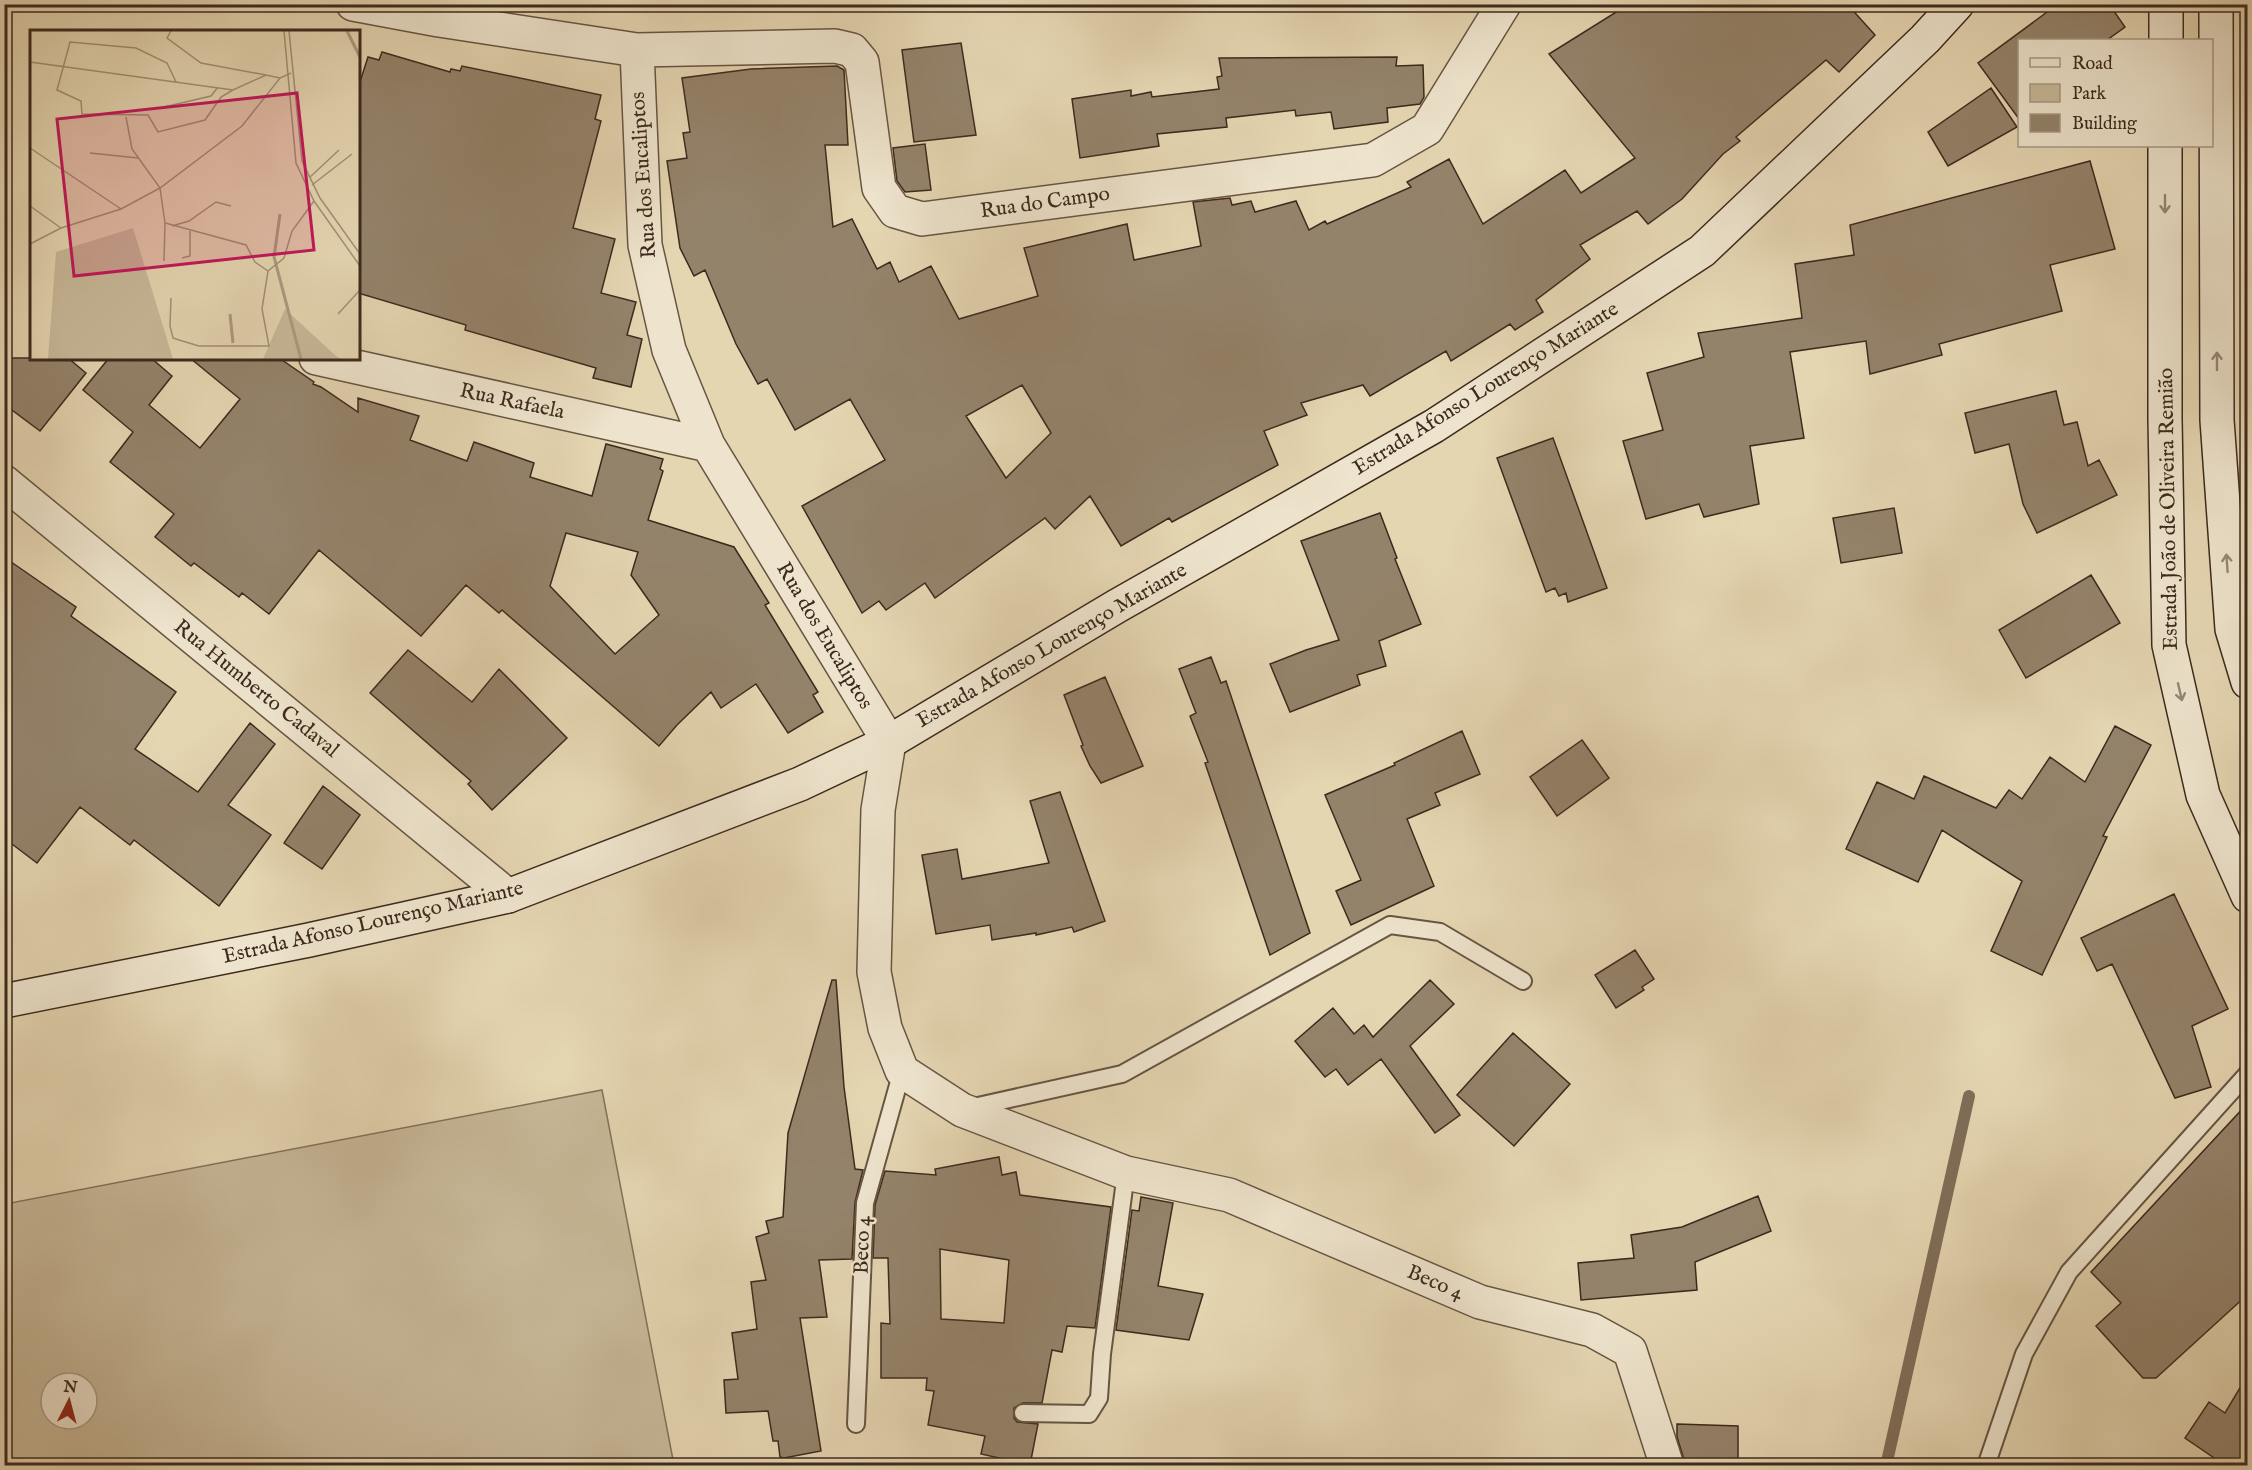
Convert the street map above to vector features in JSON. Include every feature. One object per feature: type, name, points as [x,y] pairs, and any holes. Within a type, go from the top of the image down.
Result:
[{"type":"street","points":[[353,4],[439,20],[637,50]]},
{"type":"street","name":"Rua do Campo","points":[[637,50],[835,46],[852,50],[862,62],[879,188],[895,211],[922,219],[1373,160],[1427,129],[1504,4]]},
{"type":"street","name":"Estrada Afonso Lourenço Mariante","points":[[4,1001],[309,940],[508,896],[800,784],[889,742],[1117,606],[1434,426],[1702,251],[1926,39],[1957,4]]},
{"type":"street","points":[[2166,4],[2166,39]]},
{"type":"street","points":[[2216,4],[2217,420],[2232,629],[2247,682]]},
{"type":"street","name":"Rua dos Eucaliptos","points":[[637,50],[645,245],[669,350],[708,445],[889,742]]},
{"type":"street","name":"Estrada João de Oliveira Remião","points":[[2165,147],[2165,419],[2169,645],[2203,795],[2247,896]]},
{"type":"street","name":"Rua Rafaela","points":[[325,360],[708,445]]},
{"type":"street","name":"Rua Humberto Cadaval","points":[[4,482],[508,896]]},
{"type":"street","points":[[889,742],[878,810],[874,972],[885,1028],[902,1071]]},
{"type":"street","name":"Beco 4","points":[[902,1071],[962,1110],[1126,1173],[1229,1196],[1480,1302],[1592,1330],[1630,1352],[1667,1466]]},
{"type":"lane","points":[[962,1110],[1122,1074],[1390,925],[1440,932],[1522,981]]},
{"type":"lane","name":"Beco 4","points":[[856,1424],[865,1203],[902,1071]]},
{"type":"lane","points":[[1986,1466],[2025,1354],[2069,1272],[2247,1073]]},
{"type":"lane","points":[[1023,1413],[1089,1414],[1099,1398],[1102,1354],[1126,1173]]},
{"type":"green space","points":[[602,1090],[674,1465],[5,1465],[5,1204]]},
{"type":"building","points":[[1629,4],[1847,4],[1875,35],[1839,72],[1826,60],[1736,137],[1740,141],[1723,154],[1682,199],[1648,224],[1637,211],[1580,245],[1590,259],[1536,300],[1543,312],[1515,330],[1510,324],[1451,361],[1446,351],[1370,396],[1363,385],[1301,403],[1307,415],[1264,431],[1278,465],[1172,522],[1169,518],[1121,546],[1090,496],[1055,529],[1045,518],[935,598],[925,583],[886,610],[879,601],[862,613],[802,506],[885,460],[850,399],[795,430],[767,379],[758,384],[736,344],[705,270],[694,276],[680,248],[667,161],[687,158],[683,133],[690,132],[682,78],[751,69],[837,66],[844,70],[848,145],[825,145],[833,227],[852,219],[877,269],[890,262],[899,282],[931,266],[959,319],[1038,296],[1024,248],[1127,224],[1134,260],[1201,246],[1193,202],[1230,198],[1232,205],[1251,201],[1255,212],[1296,201],[1309,230],[1325,221],[1327,224],[1411,187],[1407,182],[1449,159],[1483,224],[1565,170],[1581,193],[1635,158],[1549,54]],"holes":[[[1022,385],[1051,433],[1006,478],[966,416]]]},
{"type":"building","points":[[2058,4],[2109,4],[2125,27],[2108,39],[2018,39],[2018,118],[1978,63]]},
{"type":"building","points":[[961,43],[976,135],[914,142],[902,50]]},
{"type":"building","points":[[382,52],[450,72],[451,69],[460,71],[462,66],[601,95],[595,119],[601,121],[573,228],[615,239],[601,293],[636,302],[627,335],[642,339],[631,387],[593,378],[596,368],[465,330],[466,325],[360,294],[360,82],[368,57],[379,60]]},
{"type":"building","points":[[1397,57],[1396,66],[1423,65],[1424,97],[1420,104],[1387,108],[1388,122],[1334,129],[1331,112],[1296,116],[1295,110],[1226,118],[1227,127],[1157,134],[1159,146],[1080,158],[1072,99],[1131,90],[1131,96],[1151,92],[1152,97],[1219,89],[1217,77],[1222,76],[1219,58]]},
{"type":"building","points":[[1991,88],[2017,127],[1948,166],[1928,132]]},
{"type":"building","points":[[925,144],[931,190],[905,192],[897,181],[893,148]]},
{"type":"building","points":[[2090,161],[2115,249],[2050,265],[2062,311],[1939,344],[1942,355],[1870,374],[1866,341],[1790,352],[1804,438],[1750,446],[1759,504],[1704,517],[1699,504],[1646,519],[1623,441],[1663,430],[1647,373],[1704,357],[1698,333],[1802,318],[1795,264],[1854,255],[1850,225]]},
{"type":"building","points":[[4,358],[70,360],[86,373],[40,431],[4,404]]},
{"type":"building","points":[[107,360],[153,360],[172,376],[149,405],[200,448],[240,399],[192,360],[282,360],[314,382],[313,384],[358,412],[358,398],[419,416],[410,440],[467,461],[474,442],[534,463],[530,477],[592,496],[606,444],[663,459],[660,469],[663,471],[648,520],[734,547],[769,603],[765,605],[818,692],[813,695],[823,712],[788,733],[756,684],[721,708],[711,692],[659,746],[502,610],[499,613],[466,585],[421,636],[319,550],[269,614],[242,593],[239,597],[194,563],[191,566],[155,537],[174,514],[110,462],[133,432],[83,390]],"holes":[[[566,533],[638,552],[631,575],[659,615],[615,654],[550,586]]]},
{"type":"building","points":[[2056,391],[2064,425],[2077,422],[2088,466],[2099,460],[2117,495],[2037,533],[2023,504],[2009,444],[1975,453],[1965,413]]},
{"type":"building","points":[[1553,438],[1607,588],[1568,602],[1566,593],[1559,596],[1555,588],[1546,592],[1497,458]]},
{"type":"building","points":[[1894,508],[1902,553],[1841,563],[1833,518]]},
{"type":"building","points":[[1380,513],[1397,558],[1395,559],[1421,624],[1379,641],[1386,666],[1357,675],[1360,685],[1290,712],[1270,664],[1339,640],[1301,541]]},
{"type":"building","points":[[4,557],[76,607],[71,616],[176,692],[135,749],[198,792],[250,723],[275,744],[228,805],[271,835],[219,906],[134,840],[130,845],[80,807],[37,863],[4,838]]},
{"type":"building","points":[[2091,575],[2120,623],[2026,678],[1999,630]]},
{"type":"building","points":[[408,650],[472,702],[499,669],[567,738],[492,810],[468,784],[471,781],[370,693]]},
{"type":"building","points":[[1211,657],[1221,683],[1226,681],[1310,933],[1270,955],[1205,763],[1208,762],[1190,716],[1196,713],[1179,669]]},
{"type":"building","points":[[1105,677],[1143,766],[1101,783],[1081,746],[1083,745],[1064,695]]},
{"type":"building","points":[[2115,726],[2151,745],[2103,836],[2107,837],[2042,975],[1991,951],[2022,881],[1942,830],[1918,882],[1846,849],[1877,782],[1914,799],[1924,776],[1996,808],[2009,790],[2022,799],[2050,757],[2085,782]]},
{"type":"building","points":[[1462,731],[1480,774],[1435,793],[1440,805],[1407,819],[1434,886],[1351,925],[1336,891],[1361,880],[1325,795],[1395,765],[1394,763]]},
{"type":"building","points":[[1582,740],[1609,778],[1557,816],[1530,777]]},
{"type":"building","points":[[323,786],[360,815],[322,869],[284,843]]},
{"type":"building","points":[[1060,792],[1105,921],[1074,932],[1072,927],[1036,935],[1036,933],[992,940],[990,925],[936,934],[922,855],[957,849],[962,879],[1049,863],[1030,801]]},
{"type":"building","points":[[2174,894],[2228,1009],[2192,1026],[2211,1087],[2175,1098],[2112,964],[2097,971],[2081,938]]},
{"type":"building","points":[[1635,950],[1654,979],[1642,987],[1644,990],[1616,1008],[1595,975]]},
{"type":"building","points":[[832,980],[836,980],[844,1087],[855,1169],[863,1170],[855,1202],[852,1259],[819,1260],[827,1317],[800,1318],[821,1451],[784,1458],[780,1457],[778,1441],[773,1441],[768,1411],[726,1413],[724,1380],[738,1379],[732,1333],[757,1329],[751,1282],[766,1280],[756,1237],[769,1233],[766,1221],[783,1217],[788,1133]]},
{"type":"building","points":[[1430,980],[1454,1004],[1410,1046],[1460,1115],[1435,1133],[1381,1059],[1348,1085],[1336,1069],[1325,1077],[1295,1041],[1333,1008],[1354,1034],[1364,1025],[1373,1037]]},
{"type":"building","points":[[1513,1033],[1570,1084],[1514,1146],[1457,1095]]},
{"type":"building","points":[[2247,1104],[2247,1295],[2156,1378],[2143,1378],[2096,1326],[2121,1303],[2091,1272]]},
{"type":"building","points":[[999,1157],[1002,1175],[1016,1172],[1020,1195],[1111,1207],[1095,1328],[1067,1326],[1062,1352],[1052,1350],[1042,1403],[1023,1403],[1014,1408],[1014,1418],[1017,1422],[1038,1424],[1030,1465],[981,1454],[985,1436],[928,1425],[934,1391],[926,1390],[927,1378],[881,1378],[881,1323],[890,1324],[888,1258],[873,1258],[875,1205],[885,1171],[936,1175],[935,1169]],"holes":[[[940,1249],[1009,1260],[1004,1323],[941,1319]]]},
{"type":"building","points":[[1758,1196],[1771,1231],[1695,1262],[1697,1290],[1581,1300],[1578,1263],[1634,1258],[1631,1235],[1682,1227]]},
{"type":"building","points":[[1141,1197],[1173,1203],[1158,1286],[1203,1294],[1189,1340],[1116,1330],[1132,1210],[1139,1211]]},
{"type":"building","points":[[2247,1376],[2247,1466],[2226,1466],[2185,1438],[2209,1402],[2225,1413]]},
{"type":"building","points":[[1677,1424],[1738,1426],[1738,1464],[1685,1463],[1677,1437]]},
{"type":"waterway","points":[[1886,1466],[1969,1096]]}]
